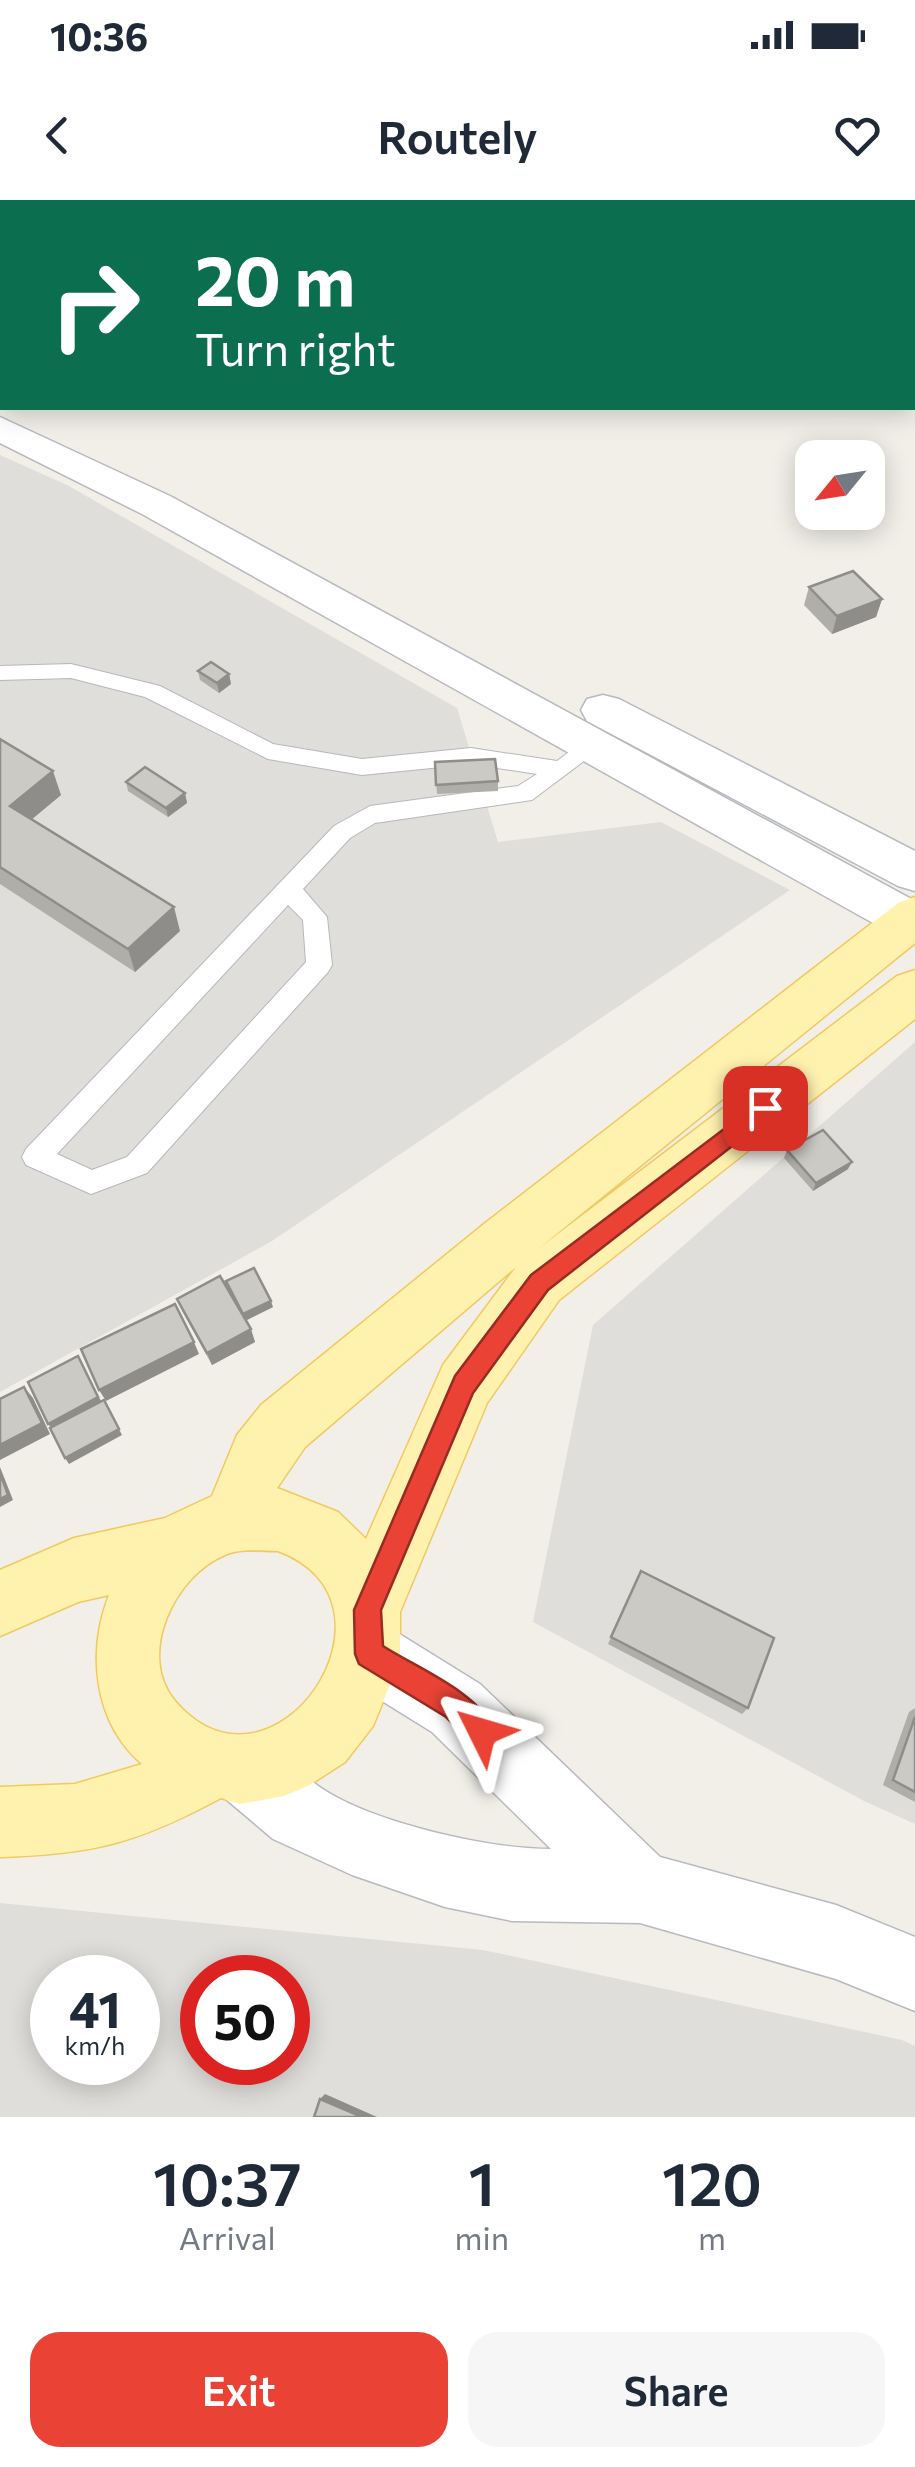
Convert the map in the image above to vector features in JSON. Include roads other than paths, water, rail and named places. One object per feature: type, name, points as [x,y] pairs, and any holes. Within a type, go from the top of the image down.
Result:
[{"type":"main road","points":[[14,417],[274,553],[593,746],[914,908],[283,1426],[206,1534],[148,1581],[130,1623],[128,1668],[142,1712],[171,1746],[228,1768],[298,1814],[352,1840],[444,1871],[512,1884],[640,1887],[836,1942],[915,1974]]},
{"type":"main road","points":[[0,1822],[74,1819],[142,1802],[228,1768],[289,1760],[328,1733],[356,1697],[368,1632],[464,1385],[539,1282],[915,990]]},
{"type":"main road","points":[[0,1604],[74,1570],[206,1534],[278,1520],[319,1536],[350,1568],[368,1632],[456,1708],[640,1887]]},
{"type":"lane","points":[[0,673],[72,672],[152,691],[268,750],[362,768],[593,746]]},
{"type":"lane","points":[[288,890],[314,917],[319,965],[138,1164],[91,1182],[36,1157],[342,832],[370,815],[524,794],[593,746]]}]
